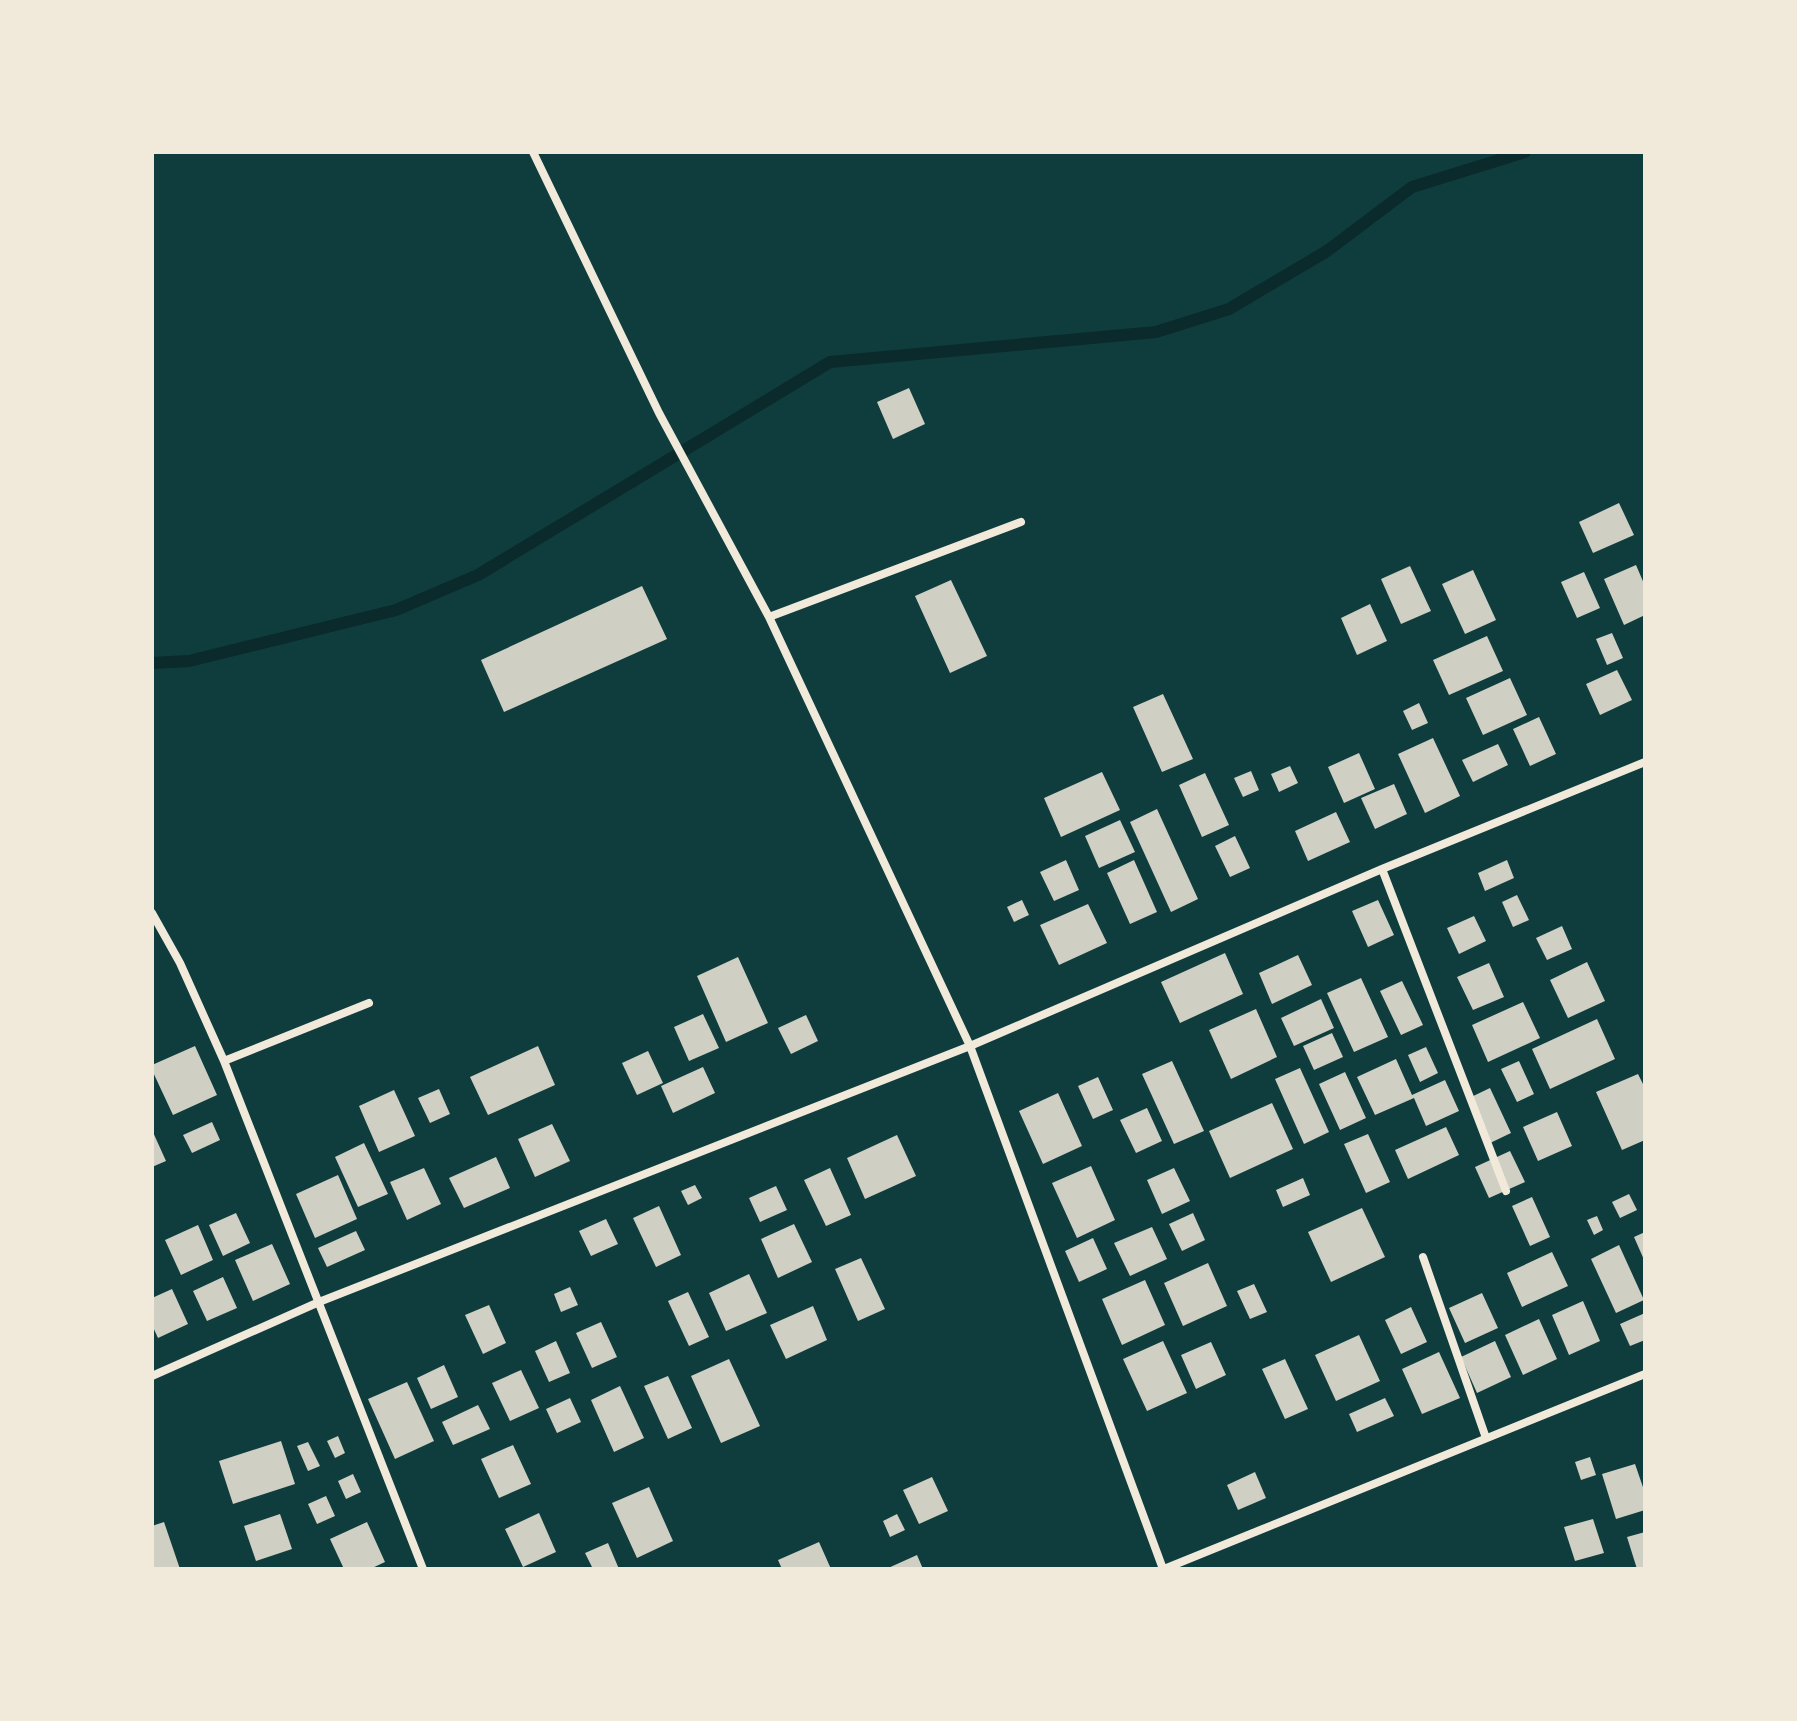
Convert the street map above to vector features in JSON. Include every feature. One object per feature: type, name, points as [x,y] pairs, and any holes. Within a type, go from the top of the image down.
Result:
[{"type":"street","points":[[533,152],[659,413],[769,617],[970,1046],[1164,1569],[1645,1374]]},
{"type":"street","points":[[769,617],[1021,522]]},
{"type":"street","points":[[152,1376],[319,1302],[970,1046],[1382,869],[1645,762]]},
{"type":"street","points":[[1382,869],[1506,1191]]},
{"type":"street","points":[[152,913],[180,963],[224,1061],[423,1569]]},
{"type":"street","points":[[224,1061],[369,1003]]},
{"type":"street","points":[[1423,1257],[1486,1438]]},
{"type":"building","points":[[909,388],[925,424],[893,439],[877,402]]},
{"type":"building","points":[[1619,503],[1634,535],[1593,553],[1579,522]]},
{"type":"building","points":[[1636,565],[1645,586],[1645,615],[1624,625],[1604,579]]},
{"type":"building","points":[[1410,566],[1431,611],[1401,624],[1381,579]]},
{"type":"building","points":[[1473,570],[1496,620],[1465,634],[1442,584]]},
{"type":"building","points":[[1584,572],[1600,608],[1577,618],[1561,582]]},
{"type":"building","points":[[951,580],[987,656],[950,673],[915,596]]},
{"type":"building","points":[[642,586],[667,639],[504,712],[481,660]]},
{"type":"building","points":[[1370,604],[1387,641],[1357,655],[1341,618]]},
{"type":"building","points":[[1612,633],[1623,658],[1607,665],[1596,639]]},
{"type":"building","points":[[1487,636],[1503,671],[1449,695],[1433,660]]},
{"type":"building","points":[[1617,670],[1632,700],[1600,715],[1586,684]]},
{"type":"building","points":[[1510,678],[1527,715],[1483,735],[1466,698]]},
{"type":"building","points":[[1163,694],[1193,759],[1162,772],[1133,707]]},
{"type":"building","points":[[1419,703],[1428,723],[1412,730],[1403,711]]},
{"type":"building","points":[[1539,717],[1556,754],[1530,766],[1513,729]]},
{"type":"building","points":[[1433,738],[1460,796],[1425,813],[1398,754]]},
{"type":"building","points":[[1498,744],[1508,765],[1473,782],[1462,760]]},
{"type":"building","points":[[1359,753],[1375,789],[1344,803],[1328,767]]},
{"type":"building","points":[[1290,766],[1298,783],[1279,792],[1271,774]]},
{"type":"building","points":[[1251,771],[1259,790],[1243,797],[1234,778]]},
{"type":"building","points":[[1102,772],[1120,810],[1061,837],[1044,798]]},
{"type":"building","points":[[1205,773],[1229,825],[1202,837],[1179,785]]},
{"type":"building","points":[[1394,784],[1407,814],[1375,829],[1361,798]]},
{"type":"building","points":[[1157,809],[1198,899],[1171,912],[1130,822]]},
{"type":"building","points":[[1336,812],[1350,842],[1308,861],[1295,831]]},
{"type":"building","points":[[1120,820],[1135,852],[1099,868],[1085,836]]},
{"type":"building","points":[[1235,836],[1250,868],[1230,877],[1215,846]]},
{"type":"building","points":[[1066,860],[1079,890],[1054,901],[1040,872]]},
{"type":"building","points":[[1134,860],[1157,912],[1130,924],[1107,873]]},
{"type":"building","points":[[1507,860],[1514,878],[1485,891],[1478,873]]},
{"type":"building","points":[[1517,895],[1529,920],[1513,927],[1502,902]]},
{"type":"building","points":[[1022,900],[1029,915],[1014,922],[1007,907]]},
{"type":"building","points":[[1378,900],[1394,935],[1368,947],[1352,911]]},
{"type":"building","points":[[1088,904],[1107,943],[1059,965],[1040,925]]},
{"type":"building","points":[[1474,916],[1486,941],[1459,954],[1447,928]]},
{"type":"building","points":[[1562,926],[1572,949],[1547,960],[1536,938]]},
{"type":"building","points":[[1225,953],[1243,994],[1180,1023],[1161,982]]},
{"type":"building","points":[[1298,955],[1312,985],[1272,1004],[1259,973]]},
{"type":"building","points":[[738,957],[768,1023],[726,1042],[697,976]]},
{"type":"building","points":[[1587,962],[1605,1001],[1568,1018],[1550,980]]},
{"type":"building","points":[[1489,963],[1504,997],[1473,1010],[1457,977]]},
{"type":"building","points":[[1361,978],[1388,1037],[1354,1052],[1327,993]]},
{"type":"building","points":[[1402,981],[1423,1025],[1401,1035],[1380,991]]},
{"type":"building","points":[[1321,999],[1334,1028],[1294,1046],[1281,1018]]},
{"type":"building","points":[[1523,1002],[1540,1038],[1488,1062],[1472,1025]]},
{"type":"building","points":[[1256,1009],[1277,1057],[1231,1079],[1209,1030]]},
{"type":"building","points":[[703,1014],[719,1048],[689,1061],[674,1027]]},
{"type":"building","points":[[806,1015],[818,1041],[791,1054],[778,1028]]},
{"type":"building","points":[[1597,1019],[1615,1059],[1550,1089],[1532,1049]]},
{"type":"building","points":[[1332,1033],[1343,1057],[1314,1070],[1303,1046]]},
{"type":"building","points":[[195,1046],[217,1095],[173,1115],[152,1065]]},
{"type":"building","points":[[538,1046],[555,1085],[488,1115],[470,1077]]},
{"type":"building","points":[[1426,1047],[1438,1073],[1420,1082],[1408,1055]]},
{"type":"building","points":[[648,1051],[663,1083],[637,1095],[622,1063]]},
{"type":"building","points":[[1396,1059],[1412,1095],[1445,1080],[1459,1111],[1426,1126],[1414,1098],[1375,1115],[1357,1077]]},
{"type":"building","points":[[1172,1061],[1204,1131],[1174,1144],[1142,1074]]},
{"type":"building","points":[[1519,1061],[1534,1094],[1517,1102],[1501,1069]]},
{"type":"building","points":[[703,1067],[715,1093],[673,1113],[661,1086]]},
{"type":"building","points":[[1300,1068],[1329,1132],[1304,1144],[1275,1079]]},
{"type":"building","points":[[1345,1072],[1366,1118],[1340,1130],[1319,1084]]},
{"type":"building","points":[[1638,1074],[1645,1088],[1645,1140],[1622,1150],[1596,1092]]},
{"type":"building","points":[[1098,1077],[1113,1110],[1093,1119],[1078,1086]]},
{"type":"building","points":[[1490,1088],[1511,1133],[1488,1144],[1467,1099]]},
{"type":"building","points":[[439,1089],[450,1114],[430,1123],[418,1098]]},
{"type":"building","points":[[394,1090],[415,1136],[379,1152],[359,1106]]},
{"type":"building","points":[[1058,1093],[1082,1146],[1043,1164],[1019,1111]]},
{"type":"building","points":[[1272,1103],[1293,1149],[1230,1178],[1209,1131]]},
{"type":"building","points":[[1147,1108],[1162,1141],[1136,1153],[1120,1120]]},
{"type":"building","points":[[1557,1112],[1572,1146],[1538,1161],[1523,1127]]},
{"type":"building","points":[[212,1122],[220,1140],[192,1153],[183,1135]]},
{"type":"building","points":[[552,1124],[570,1161],[535,1177],[518,1139]]},
{"type":"building","points":[[1446,1127],[1459,1155],[1408,1179],[1395,1150]]},
{"type":"building","points":[[152,1130],[166,1161],[152,1167]]},
{"type":"building","points":[[1368,1134],[1390,1182],[1366,1193],[1344,1144]]},
{"type":"building","points":[[897,1135],[916,1176],[865,1199],[847,1158]]},
{"type":"building","points":[[364,1143],[388,1194],[358,1207],[335,1157]]},
{"type":"building","points":[[1510,1151],[1525,1182],[1489,1198],[1475,1167]]},
{"type":"building","points":[[496,1157],[510,1188],[464,1208],[449,1178]]},
{"type":"building","points":[[1091,1166],[1115,1220],[1077,1238],[1052,1183]]},
{"type":"building","points":[[424,1168],[441,1204],[407,1220],[390,1182]]},
{"type":"building","points":[[830,1168],[851,1215],[826,1226],[804,1180]]},
{"type":"building","points":[[1174,1168],[1190,1201],[1162,1214],[1147,1180]]},
{"type":"building","points":[[338,1175],[357,1219],[315,1238],[296,1194]]},
{"type":"building","points":[[1303,1178],[1310,1195],[1283,1207],[1276,1190]]},
{"type":"building","points":[[695,1185],[702,1198],[688,1205],[681,1191]]},
{"type":"building","points":[[776,1186],[787,1210],[760,1222],[749,1198]]},
{"type":"building","points":[[1629,1194],[1637,1210],[1620,1218],[1612,1202]]},
{"type":"building","points":[[1532,1197],[1550,1237],[1530,1246],[1512,1206]]},
{"type":"building","points":[[659,1206],[681,1255],[656,1267],[633,1218]]},
{"type":"building","points":[[1362,1208],[1385,1257],[1331,1282],[1308,1232]]},
{"type":"building","points":[[236,1213],[250,1243],[223,1256],[209,1225]]},
{"type":"building","points":[[1193,1213],[1205,1240],[1182,1251],[1169,1224]]},
{"type":"building","points":[[1597,1216],[1603,1230],[1594,1235],[1587,1220]]},
{"type":"building","points":[[606,1219],[618,1244],[591,1256],[579,1231]]},
{"type":"building","points":[[794,1224],[812,1262],[778,1278],[761,1239]]},
{"type":"building","points":[[198,1225],[213,1260],[181,1275],[165,1240]]},
{"type":"building","points":[[1152,1227],[1167,1259],[1130,1276],[1114,1243]]},
{"type":"building","points":[[356,1231],[365,1250],[327,1267],[318,1248]]},
{"type":"building","points":[[1645,1232],[1645,1262],[1634,1237]]},
{"type":"building","points":[[1093,1238],[1107,1269],[1079,1282],[1065,1251]]},
{"type":"building","points":[[272,1244],[290,1284],[253,1301],[235,1260]]},
{"type":"building","points":[[1619,1245],[1644,1300],[1616,1313],[1591,1259]]},
{"type":"building","points":[[1552,1252],[1568,1286],[1522,1307],[1507,1273]]},
{"type":"building","points":[[861,1258],[885,1309],[858,1321],[835,1269]]},
{"type":"building","points":[[1208,1263],[1227,1306],[1183,1326],[1164,1283]]},
{"type":"building","points":[[749,1274],[767,1313],[726,1331],[709,1293]]},
{"type":"building","points":[[223,1277],[237,1308],[207,1321],[193,1291]]},
{"type":"building","points":[[1145,1280],[1165,1325],[1122,1345],[1102,1299]]},
{"type":"building","points":[[1254,1284],[1267,1312],[1250,1319],[1237,1291]]},
{"type":"building","points":[[570,1287],[578,1305],[561,1312],[554,1294]]},
{"type":"building","points":[[172,1289],[188,1324],[158,1338],[152,1325],[152,1298]]},
{"type":"building","points":[[688,1292],[709,1337],[689,1346],[668,1301]]},
{"type":"building","points":[[1482,1293],[1498,1328],[1465,1343],[1449,1308]]},
{"type":"building","points":[[1583,1301],[1600,1341],[1569,1355],[1552,1315]]},
{"type":"building","points":[[489,1305],[506,1343],[483,1354],[465,1315]]},
{"type":"building","points":[[813,1306],[827,1340],[786,1359],[770,1325]]},
{"type":"building","points":[[1411,1307],[1427,1342],[1401,1354],[1385,1320]]},
{"type":"building","points":[[1645,1313],[1645,1340],[1630,1346],[1620,1324]]},
{"type":"building","points":[[1539,1319],[1557,1359],[1523,1375],[1505,1335]]},
{"type":"building","points":[[601,1322],[617,1357],[592,1368],[576,1333]]},
{"type":"building","points":[[1359,1335],[1380,1381],[1336,1401],[1315,1355]]},
{"type":"building","points":[[556,1341],[570,1373],[549,1382],[535,1351]]},
{"type":"building","points":[[1163,1341],[1187,1393],[1147,1411],[1123,1359]]},
{"type":"building","points":[[1495,1341],[1511,1377],[1477,1393],[1461,1357]]},
{"type":"building","points":[[1211,1342],[1226,1375],[1196,1389],[1181,1355]]},
{"type":"building","points":[[1439,1352],[1460,1398],[1422,1414],[1402,1369]]},
{"type":"building","points":[[729,1359],[760,1426],[721,1443],[691,1376]]},
{"type":"building","points":[[1285,1359],[1308,1409],[1285,1419],[1262,1369]]},
{"type":"building","points":[[444,1365],[458,1397],[431,1409],[417,1378]]},
{"type":"building","points":[[521,1370],[539,1408],[510,1421],[492,1383]]},
{"type":"building","points":[[668,1376],[692,1428],[668,1439],[644,1386]]},
{"type":"building","points":[[407,1382],[434,1441],[395,1459],[368,1399]]},
{"type":"building","points":[[620,1386],[644,1438],[614,1452],[591,1400]]},
{"type":"building","points":[[570,1398],[581,1422],[557,1433],[546,1409]]},
{"type":"building","points":[[1385,1398],[1394,1416],[1357,1432],[1349,1414]]},
{"type":"building","points":[[478,1405],[490,1429],[453,1445],[442,1422]]},
{"type":"building","points":[[338,1436],[345,1453],[335,1458],[327,1441]]},
{"type":"building","points":[[281,1441],[295,1484],[233,1504],[219,1461]]},
{"type":"building","points":[[308,1442],[320,1466],[308,1471],[297,1446]]},
{"type":"building","points":[[513,1445],[531,1484],[499,1498],[481,1459]]},
{"type":"building","points":[[1590,1457],[1596,1475],[1581,1480],[1575,1462]]},
{"type":"building","points":[[1635,1464],[1645,1493],[1645,1510],[1616,1519],[1602,1474]]},
{"type":"building","points":[[1255,1472],[1266,1498],[1238,1510],[1227,1485]]},
{"type":"building","points":[[353,1474],[361,1492],[346,1499],[338,1481]]},
{"type":"building","points":[[932,1477],[948,1511],[919,1524],[903,1490]]},
{"type":"building","points":[[649,1487],[673,1541],[637,1558],[612,1503]]},
{"type":"building","points":[[326,1496],[335,1516],[317,1524],[308,1504]]},
{"type":"building","points":[[539,1513],[556,1552],[523,1567],[505,1529]]},
{"type":"building","points":[[280,1514],[292,1549],[256,1561],[244,1526]]},
{"type":"building","points":[[897,1514],[905,1530],[890,1537],[883,1521]]},
{"type":"building","points":[[1593,1519],[1604,1553],[1575,1561],[1564,1527]]},
{"type":"building","points":[[164,1522],[180,1569],[152,1569],[152,1526]]},
{"type":"building","points":[[367,1522],[385,1562],[370,1569],[344,1569],[330,1539]]},
{"type":"building","points":[[1645,1532],[1645,1569],[1637,1569],[1627,1537]]},
{"type":"building","points":[[819,1542],[831,1569],[782,1569],[778,1560]]},
{"type":"building","points":[[608,1543],[619,1569],[593,1569],[585,1553]]},
{"type":"building","points":[[917,1555],[923,1569],[886,1569]]},
{"type":"waterway","points":[[152,663],[189,661],[396,610],[478,575],[830,362],[1156,332],[1229,309],[1327,251],[1412,187],[1525,152]]}]
